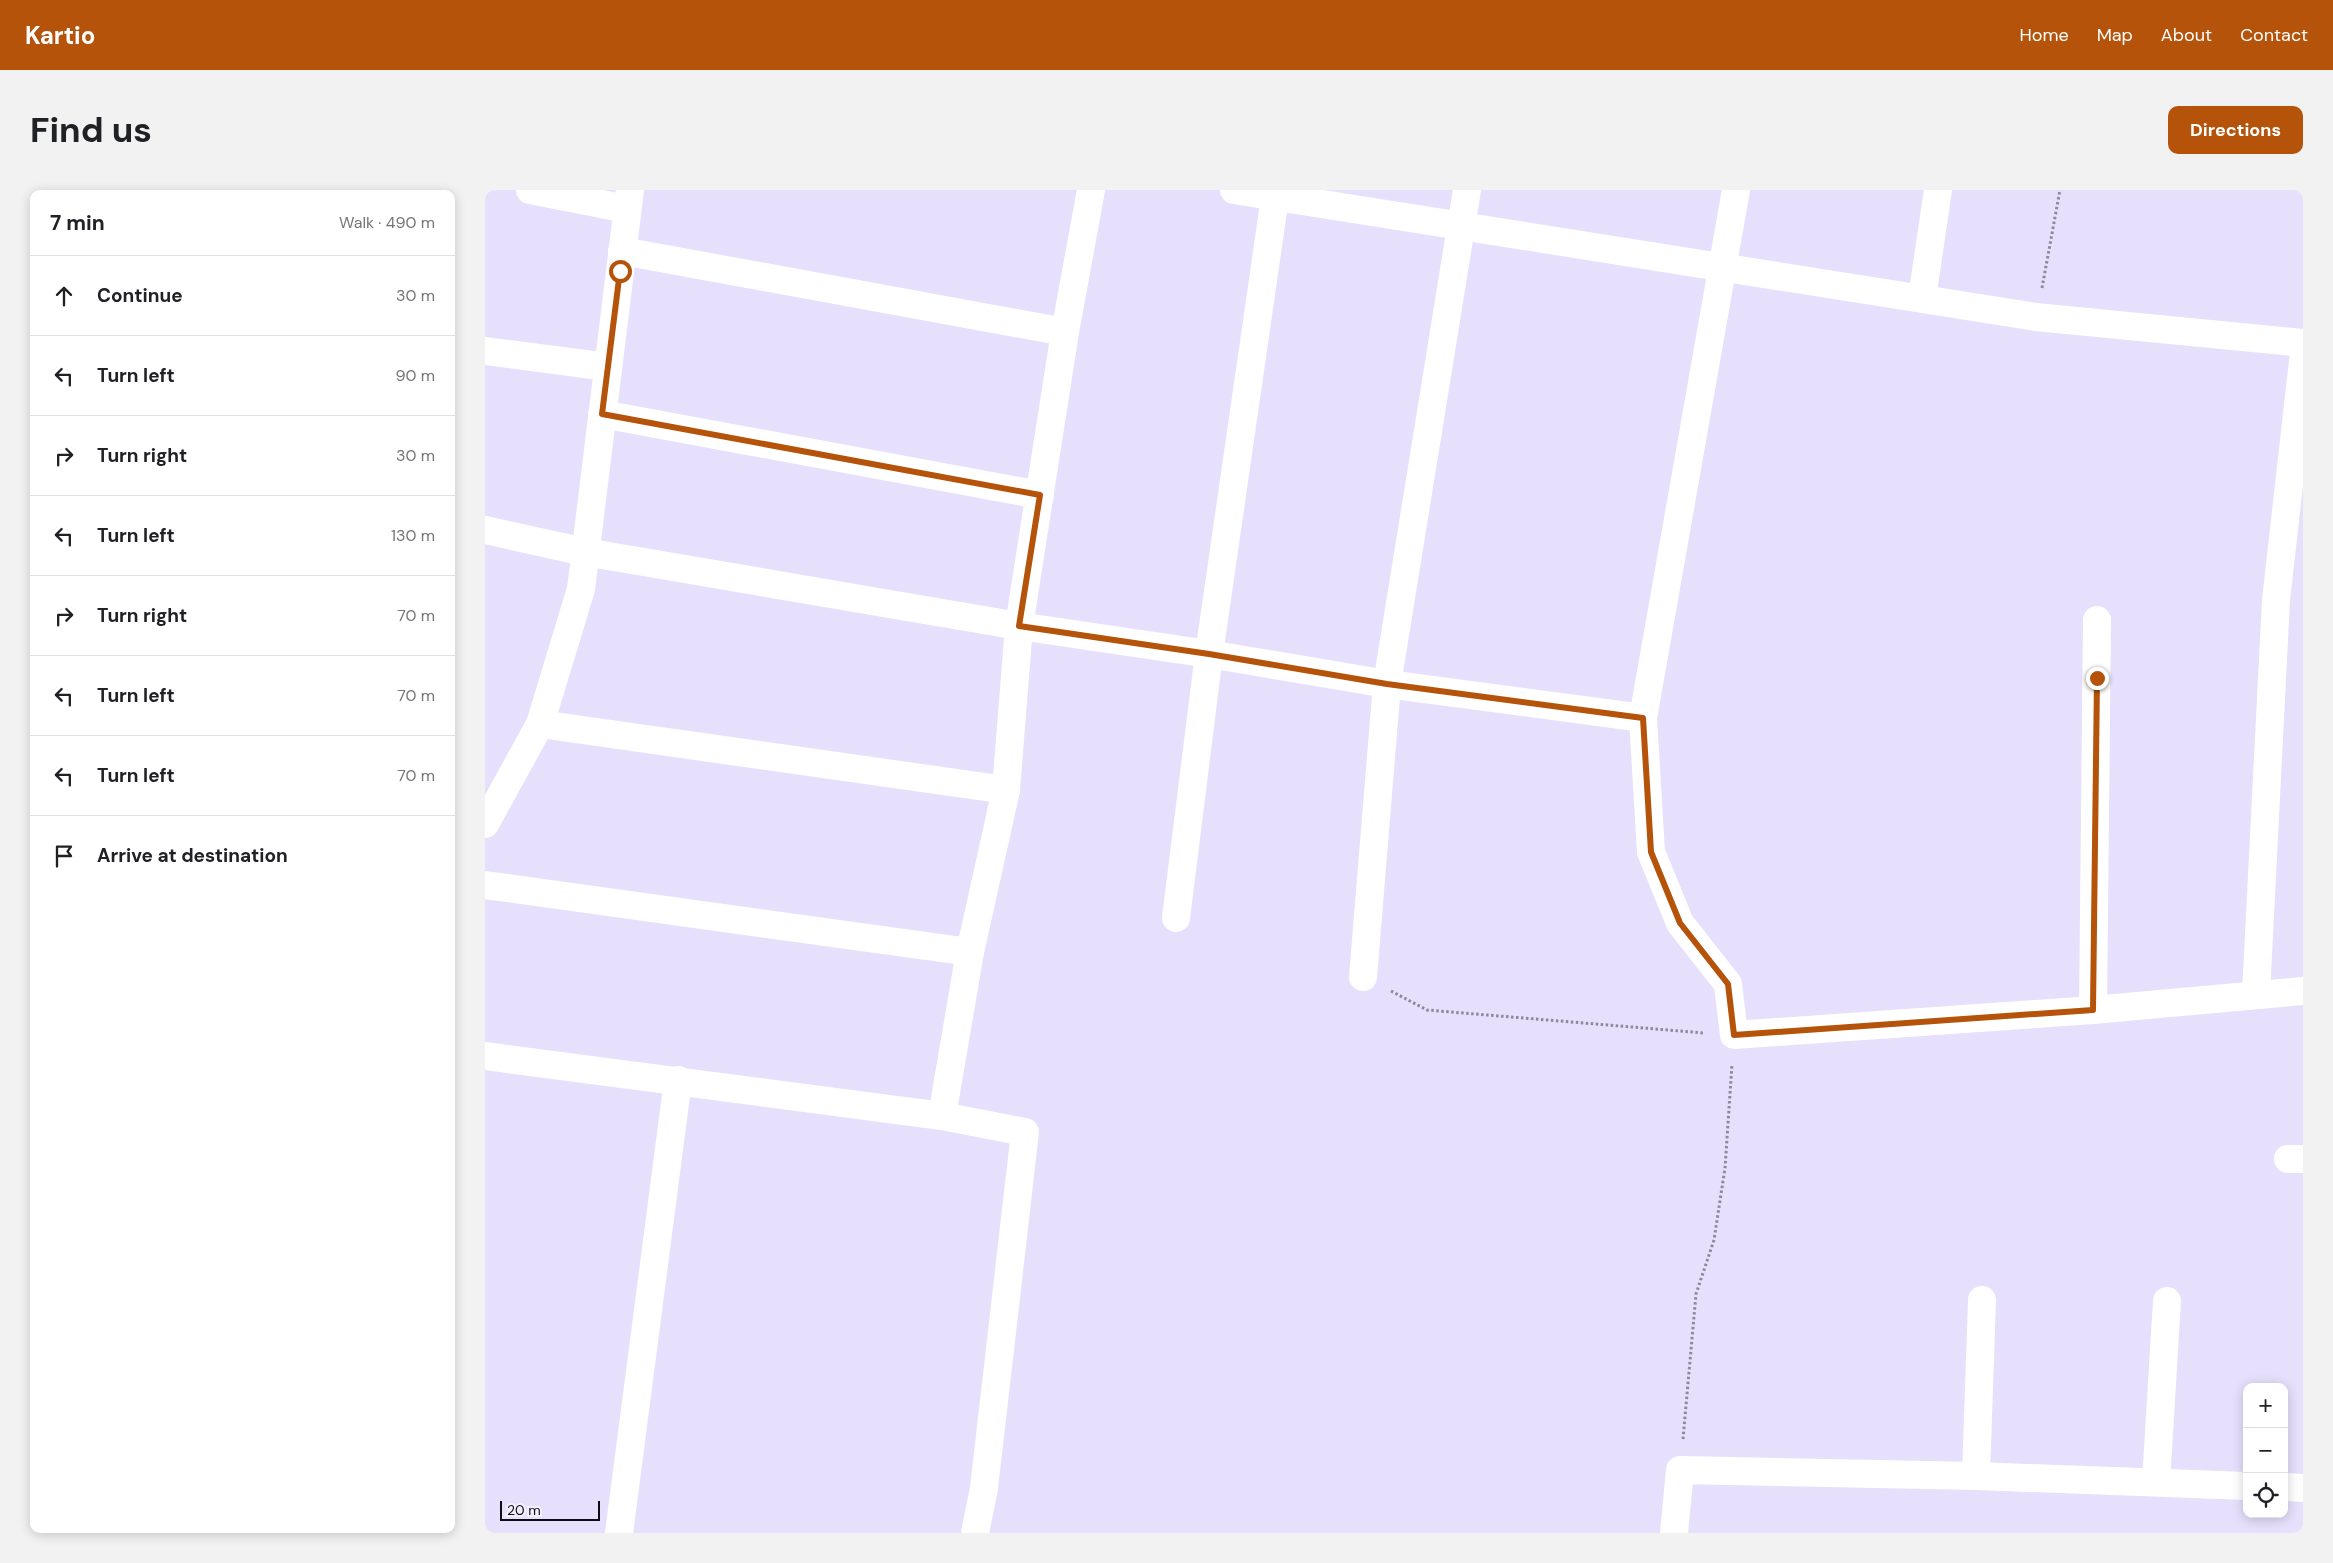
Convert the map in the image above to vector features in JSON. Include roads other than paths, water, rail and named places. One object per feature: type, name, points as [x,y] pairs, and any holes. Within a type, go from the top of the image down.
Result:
[{"type":"street","points":[[485,824],[540,724],[581,589],[629,200],[530,190]]},
{"type":"street","points":[[942,1116],[970,952],[1006,790],[1019,626],[1065,332],[1091,190]]},
{"type":"street","points":[[1234,190],[1461,227],[1724,266],[2036,317],[2303,343]]},
{"type":"street","points":[[1363,977],[1387,684],[1467,190]]},
{"type":"street","points":[[1736,190],[1643,718],[1651,852],[1680,923],[1728,984],[1734,1035],[2093,1010],[2303,991]]},
{"type":"street","points":[[1922,298],[1938,190]]},
{"type":"street","points":[[1176,918],[1209,654],[1275,196]]},
{"type":"street","points":[[622,251],[1065,332]]},
{"type":"street","points":[[485,351],[608,367]]},
{"type":"street","points":[[2256,994],[2276,600],[2303,361]]},
{"type":"street","points":[[602,414],[1040,495]]},
{"type":"street","points":[[485,530],[585,552],[1019,626],[1209,654],[1387,684],[1643,718]]},
{"type":"street","points":[[2093,1010],[2097,620]]},
{"type":"street","points":[[540,724],[1006,790]]},
{"type":"street","points":[[485,885],[970,952]]},
{"type":"street","points":[[485,1056],[942,1116],[1025,1132],[984,1488],[975,1533]]},
{"type":"street","points":[[619,1533],[678,1080]]},
{"type":"street","points":[[1976,1476],[1982,1300]]},
{"type":"street","points":[[2156,1482],[2167,1301]]},
{"type":"street","points":[[1674,1533],[1680,1470],[1976,1476],[2243,1486]]},
{"type":"street","points":[[2288,1487],[2303,1488]]}]
